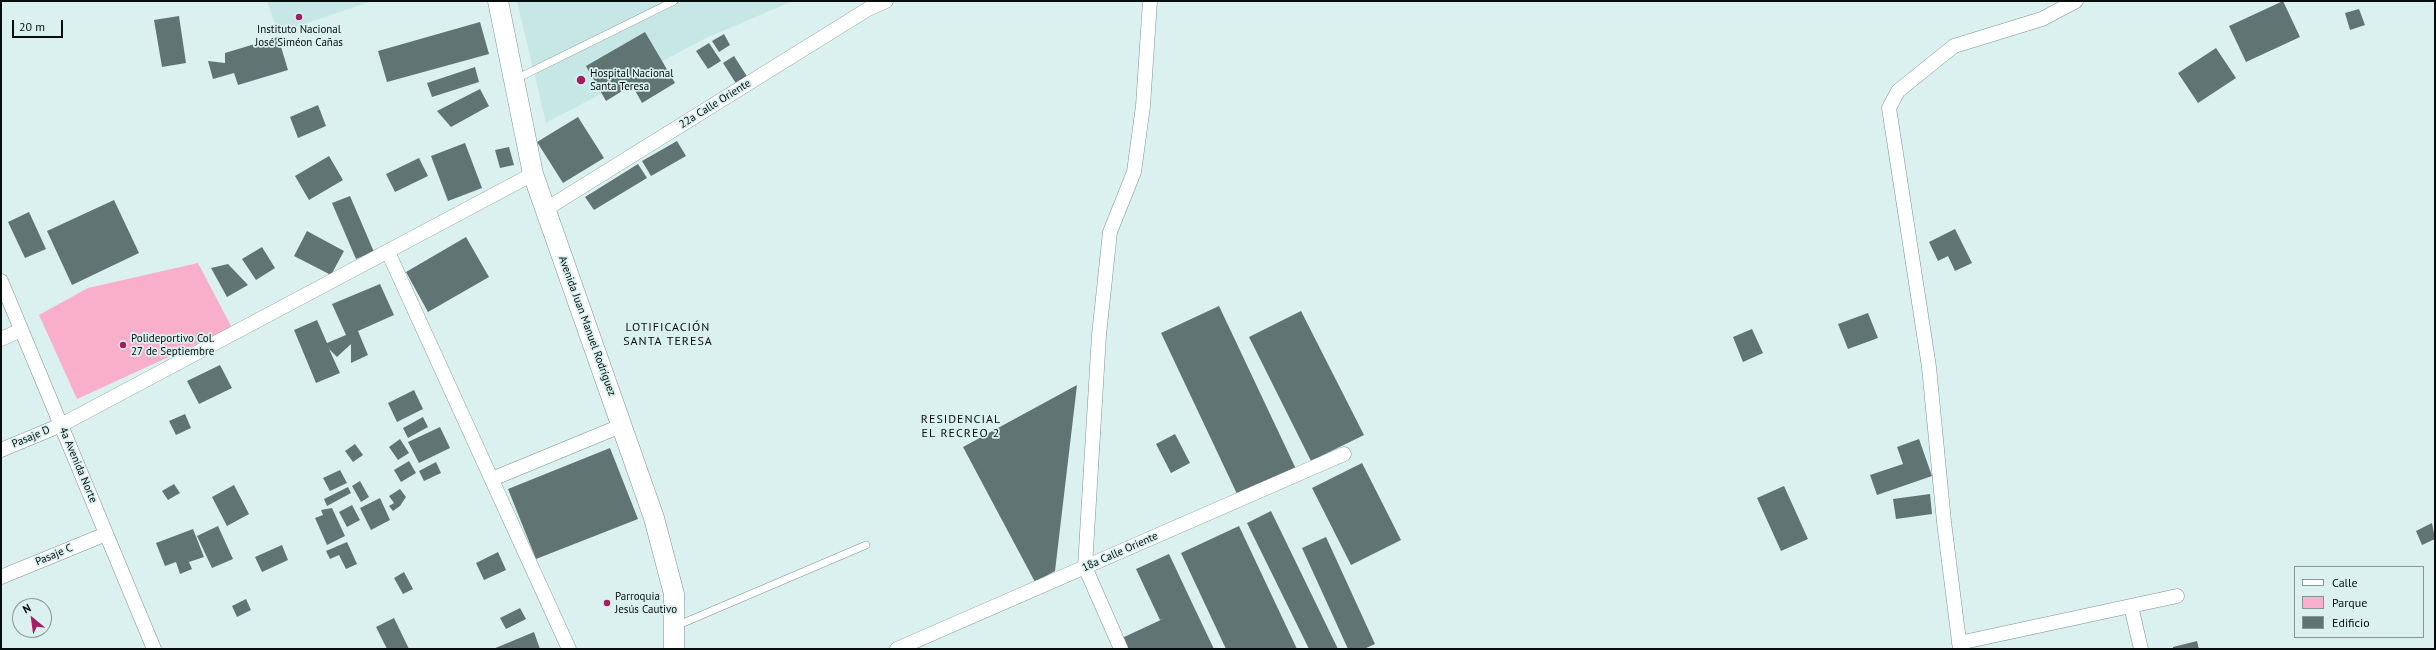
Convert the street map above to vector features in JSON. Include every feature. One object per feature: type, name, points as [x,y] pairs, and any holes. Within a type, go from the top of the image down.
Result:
[{"type":"street","name":"Avenida Juan Manuel Rodríguez","points":[[498,1],[533,174],[623,425],[654,518],[674,594],[674,649]]},
{"type":"street","name":"22a Calle Oriente","points":[[546,209],[868,9],[886,1]]},
{"type":"street","points":[[1121,649],[1086,567],[1099,335],[1110,232],[1134,172],[1143,106],[1150,1]]},
{"type":"street","points":[[2076,1],[2042,19],[1954,46],[1898,91],[1888,108],[1929,367],[1960,646],[2177,596]]},
{"type":"street","name":"Pasaje D","points":[[1,450],[61,424],[533,174]]},
{"type":"street","points":[[388,252],[569,649]]},
{"type":"street","name":"4a Avenida Norte","points":[[1,281],[154,649]]},
{"type":"street","points":[[1,339],[21,330]]},
{"type":"street","points":[[492,479],[623,425]]},
{"type":"street","name":"18a Calle Oriente","points":[[897,649],[1344,454]]},
{"type":"street","name":"Pasaje C","points":[[1,577],[106,534]]},
{"type":"street","points":[[2130,606],[2140,649]]},
{"type":"lane","points":[[514,80],[674,1]]},
{"type":"lane","points":[[675,626],[866,545]]},
{"type":"shaded area","name":"Instituto Nacional José Siméon Cañas","points":[[267,1],[372,1],[278,33]]},
{"type":"shaded area","name":"Hospital Nacional Santa Teresa","points":[[517,1],[793,1],[706,38],[546,123]]},
{"type":"green space","name":"Polideportivo Col. 27 de Septiembre","points":[[198,263],[232,328],[77,399],[39,315],[88,288]]},
{"type":"building","points":[[2283,1],[2300,37],[2246,62],[2229,26]]},
{"type":"building","points":[[2359,9],[2365,25],[2350,30],[2345,13]]},
{"type":"building","points":[[179,16],[186,63],[162,67],[154,20]]},
{"type":"building","points":[[480,22],[489,54],[387,82],[378,51]]},
{"type":"building","points":[[645,32],[675,83],[642,103],[632,85],[606,101],[586,66]]},
{"type":"building","points":[[724,34],[730,45],[719,52],[712,41]]},
{"type":"building","points":[[278,37],[288,70],[238,85],[234,73],[213,79],[208,61],[225,63],[225,53]]},
{"type":"building","points":[[709,43],[721,61],[708,69],[696,51]]},
{"type":"building","points":[[2216,48],[2236,78],[2198,103],[2178,73]]},
{"type":"building","points":[[734,56],[748,78],[737,85],[723,63]]},
{"type":"building","points":[[475,67],[479,82],[432,97],[427,83]]},
{"type":"building","points":[[480,89],[489,106],[451,127],[437,111]]},
{"type":"building","points":[[318,105],[326,126],[298,138],[290,117]]},
{"type":"building","points":[[578,117],[604,158],[563,183],[537,142]]},
{"type":"building","points":[[677,141],[686,156],[651,176],[642,161]]},
{"type":"building","points":[[465,143],[482,188],[448,201],[431,156]]},
{"type":"building","points":[[509,147],[514,165],[500,168],[495,150]]},
{"type":"building","points":[[329,156],[343,180],[309,200],[295,176]]},
{"type":"building","points":[[419,158],[428,176],[395,192],[386,174]]},
{"type":"building","points":[[638,164],[647,178],[594,210],[585,197]]},
{"type":"building","points":[[350,196],[374,252],[356,259],[332,203]]},
{"type":"building","points":[[114,200],[139,253],[72,285],[47,231]]},
{"type":"building","points":[[29,212],[46,249],[25,258],[8,222]]},
{"type":"building","points":[[1955,229],[1972,263],[1955,271],[1948,256],[1938,261],[1929,242]]},
{"type":"building","points":[[307,231],[344,251],[331,275],[294,256]]},
{"type":"building","points":[[466,237],[489,277],[428,312],[406,272]]},
{"type":"building","points":[[262,247],[275,268],[256,280],[242,259]]},
{"type":"building","points":[[228,264],[248,285],[227,297],[211,268]]},
{"type":"building","points":[[380,284],[394,315],[358,331],[368,355],[351,363],[351,344],[337,357],[329,349],[340,373],[316,383],[294,330],[317,320],[327,343],[346,335],[332,304]]},
{"type":"building","points":[[1219,306],[1296,469],[1238,496],[1161,333]]},
{"type":"building","points":[[1301,311],[1364,435],[1311,461],[1249,337]]},
{"type":"building","points":[[1868,313],[1878,338],[1848,349],[1838,324]]},
{"type":"building","points":[[1752,329],[1763,353],[1743,362],[1733,337]]},
{"type":"building","points":[[220,365],[232,388],[199,404],[187,381]]},
{"type":"building","points":[[1077,385],[1055,571],[1035,582],[963,447]]},
{"type":"building","points":[[414,390],[423,409],[397,422],[388,403]]},
{"type":"building","points":[[185,414],[191,428],[176,435],[169,421]]},
{"type":"building","points":[[423,417],[428,427],[408,438],[403,428]]},
{"type":"building","points":[[440,427],[450,448],[419,463],[408,442]]},
{"type":"building","points":[[1175,434],[1190,463],[1171,473],[1156,444]]},
{"type":"building","points":[[400,439],[409,453],[398,460],[389,447]]},
{"type":"building","points":[[1919,439],[1932,476],[1877,495],[1870,475],[1903,464],[1897,447]]},
{"type":"building","points":[[355,444],[363,455],[353,462],[345,451]]},
{"type":"building","points":[[610,448],[638,519],[536,559],[508,489]]},
{"type":"building","points":[[409,461],[416,473],[401,482],[394,470]]},
{"type":"building","points":[[436,462],[441,473],[424,481],[419,471]]},
{"type":"building","points":[[1362,463],[1401,540],[1351,565],[1312,488]]},
{"type":"building","points":[[340,470],[347,483],[330,491],[323,478]]},
{"type":"building","points":[[360,481],[369,497],[361,502],[352,486]]},
{"type":"building","points":[[174,484],[180,493],[168,500],[162,491]]},
{"type":"building","points":[[234,485],[249,514],[227,526],[212,497]]},
{"type":"building","points":[[1784,486],[1808,539],[1781,551],[1757,498]]},
{"type":"building","points":[[348,487],[351,493],[327,506],[324,499]]},
{"type":"building","points":[[400,489],[406,497],[400,506],[393,511],[389,506],[394,503],[389,496]]},
{"type":"building","points":[[1930,494],[1932,514],[1896,519],[1893,499]]},
{"type":"building","points":[[380,498],[390,520],[371,530],[360,508]]},
{"type":"building","points":[[352,505],[360,520],[347,527],[339,512]]},
{"type":"building","points":[[332,508],[345,536],[327,545],[315,518],[323,515],[321,510]]},
{"type":"building","points":[[1271,511],[1338,649],[1309,649],[1247,523]]},
{"type":"building","points":[[2432,523],[2435,539],[2422,545],[2416,531]]},
{"type":"building","points":[[218,526],[233,559],[212,568],[197,536]]},
{"type":"building","points":[[1239,526],[1297,649],[1226,649],[1181,553]]},
{"type":"building","points":[[193,529],[204,557],[189,562],[192,569],[180,574],[176,562],[165,566],[156,543]]},
{"type":"building","points":[[1326,537],[1375,644],[1364,649],[1348,649],[1302,548]]},
{"type":"building","points":[[347,542],[357,564],[346,569],[339,555],[330,559],[326,551]]},
{"type":"building","points":[[282,545],[288,560],[262,572],[255,557]]},
{"type":"building","points":[[498,552],[506,570],[484,580],[476,563]]},
{"type":"building","points":[[1169,554],[1214,649],[1127,649],[1122,638],[1165,618],[1160,620],[1136,569]]},
{"type":"building","points":[[404,572],[413,589],[403,594],[394,578]]},
{"type":"building","points":[[246,599],[251,610],[237,617],[232,606]]},
{"type":"building","points":[[520,608],[526,619],[506,629],[500,618]]},
{"type":"building","points":[[394,618],[409,649],[387,649],[376,627]]},
{"type":"building","points":[[534,632],[540,649],[493,649]]},
{"type":"building","points":[[2197,641],[2199,649],[2173,649],[2173,647]]},
{"type":"place","name":"Instituto Nacional José Siméon Cañas","points":[[299,17]]},
{"type":"place","name":"Hospital Nacional Santa Teresa","points":[[581,80]]},
{"type":"place","name":"Polideportivo Col. 27 de Septiembre","points":[[123,345]]},
{"type":"place","name":"Parroquia Jesús Cautivo","points":[[607,603]]},
{"type":"district","name":"LOTIFICACIÓN SANTA TERESA","points":[[668,335]]},
{"type":"district","name":"RESIDENCIAL EL RECREO 2","points":[[961,427]]}]
